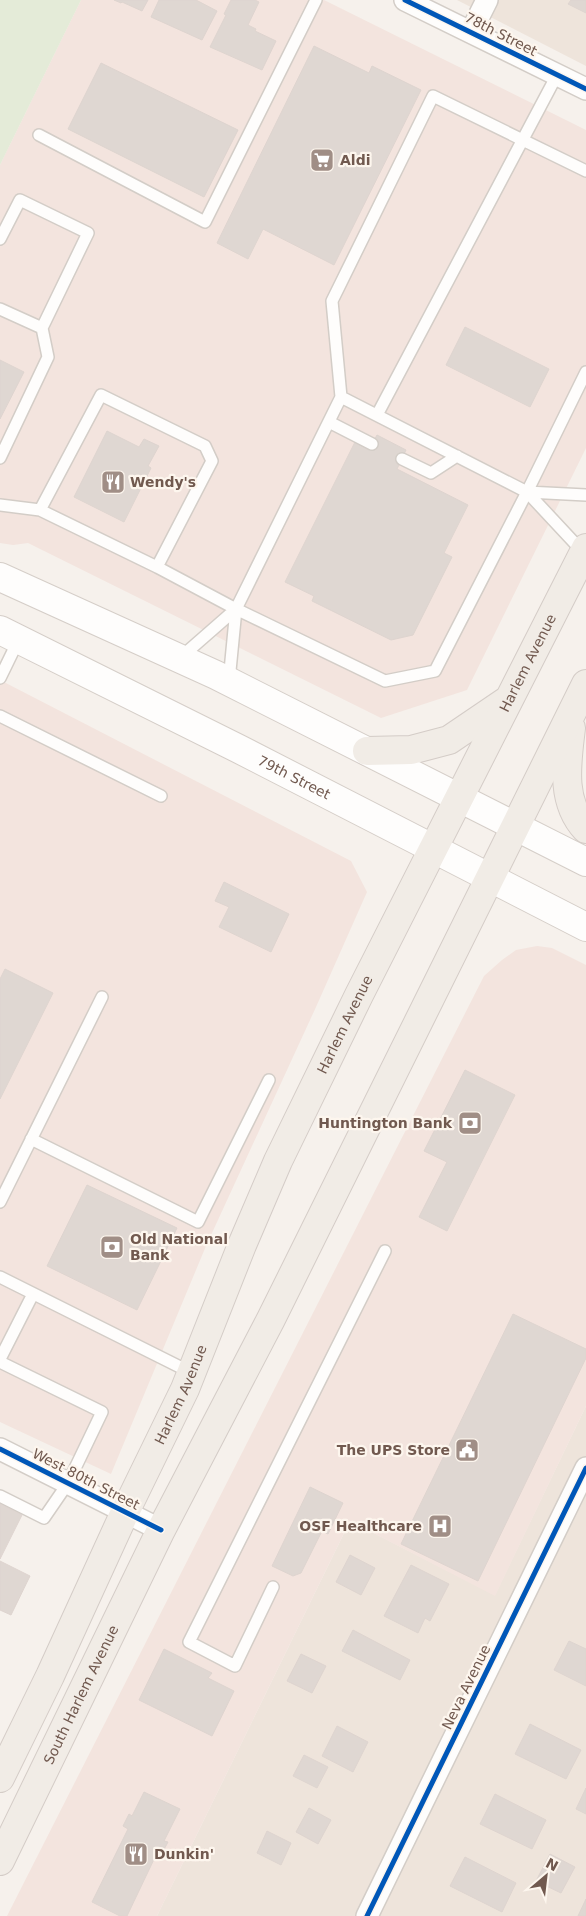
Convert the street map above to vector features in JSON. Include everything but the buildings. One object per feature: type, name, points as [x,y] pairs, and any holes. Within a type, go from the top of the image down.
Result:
[{"type":"main road","name":"Harlem Avenue","points":[[125,1512],[192,1374],[249,1228],[278,1161],[433,848],[585,550]]},
{"type":"main road","points":[[0,577],[229,681],[586,862]]},
{"type":"main road","name":"79th Street","points":[[10,635],[586,927]]},
{"type":"main road","points":[[161,1530],[271,1319],[586,684]]},
{"type":"main road","points":[[367,751],[411,750],[449,740],[509,700]]},
{"type":"main road","points":[[572,711],[568,756],[568,796],[575,814],[586,829]]},
{"type":"main road","points":[[0,1778],[50,1676],[125,1512]]},
{"type":"main road","name":"South Harlem Avenue","points":[[0,1861],[161,1530]]},
{"type":"street","name":"78th Street","points":[[405,0],[586,89]]},
{"type":"street","points":[[471,32],[487,0]]},
{"type":"street","name":"West 80th Street","points":[[0,1449],[161,1530]]},
{"type":"street","name":"Neva Avenue","points":[[367,1916],[586,1468]]},
{"type":"lane","points":[[39,135],[205,222],[316,0]]},
{"type":"lane","points":[[377,415],[557,75]]},
{"type":"lane","points":[[229,681],[236,609],[341,397],[332,301],[433,96],[586,171]]},
{"type":"lane","points":[[0,239],[20,200],[88,233],[42,328],[48,357],[0,458]]},
{"type":"lane","points":[[0,309],[42,328]]},
{"type":"lane","points":[[0,505],[40,510],[157,567],[236,609],[385,681],[435,671],[586,372]]},
{"type":"lane","points":[[40,510],[101,395],[205,446],[212,461],[157,567]]},
{"type":"lane","points":[[341,397],[527,492],[585,550]]},
{"type":"lane","points":[[329,422],[372,444]]},
{"type":"lane","points":[[402,459],[431,474],[457,456]]},
{"type":"lane","points":[[527,492],[586,495]]},
{"type":"lane","points":[[180,658],[236,609]]},
{"type":"lane","points":[[0,678],[10,635]]},
{"type":"lane","points":[[0,716],[161,796]]},
{"type":"lane","points":[[0,1202],[102,996]]},
{"type":"lane","points":[[31,1139],[198,1222],[269,1080]]},
{"type":"lane","points":[[274,1587],[235,1666],[189,1642],[385,1251]]},
{"type":"lane","points":[[0,1277],[192,1374]]},
{"type":"lane","points":[[0,1496],[44,1518],[68,1483],[102,1412],[0,1360],[33,1294]]},
{"type":"shaded area","points":[[81,0],[324,0],[586,130],[586,448],[467,690],[381,718],[28,543],[13,545],[0,543],[0,165]]},
{"type":"shaded area","points":[[457,0],[586,0],[586,66]]},
{"type":"shaded area","points":[[0,680],[351,861],[367,892],[206,1246],[111,1474],[0,1422]]},
{"type":"shaded area","points":[[537,946],[552,948],[586,965],[586,1406],[495,1596],[350,1521],[157,1916],[7,1916],[484,976],[516,950]]},
{"type":"shaded area","points":[[586,1406],[586,1916],[157,1916],[350,1521],[495,1595]]},
{"type":"green space","points":[[0,0],[81,0],[0,165]]},
{"type":"cycle path","points":[[405,0],[586,89]]},
{"type":"cycle path","points":[[0,1449],[161,1530]]},
{"type":"cycle path","points":[[367,1916],[586,1468]]},
{"type":"place","name":"Aldi","points":[[322,160]]},
{"type":"place","name":"Wendy's","points":[[113,482]]},
{"type":"place","name":"Huntington Bank","points":[[470,1123]]},
{"type":"place","name":"Old National Bank","points":[[112,1247]]},
{"type":"place","name":"The UPS Store","points":[[467,1450]]},
{"type":"place","name":"OSF Healthcare","points":[[440,1526]]},
{"type":"place","name":"Dunkin'","points":[[136,1854]]}]
